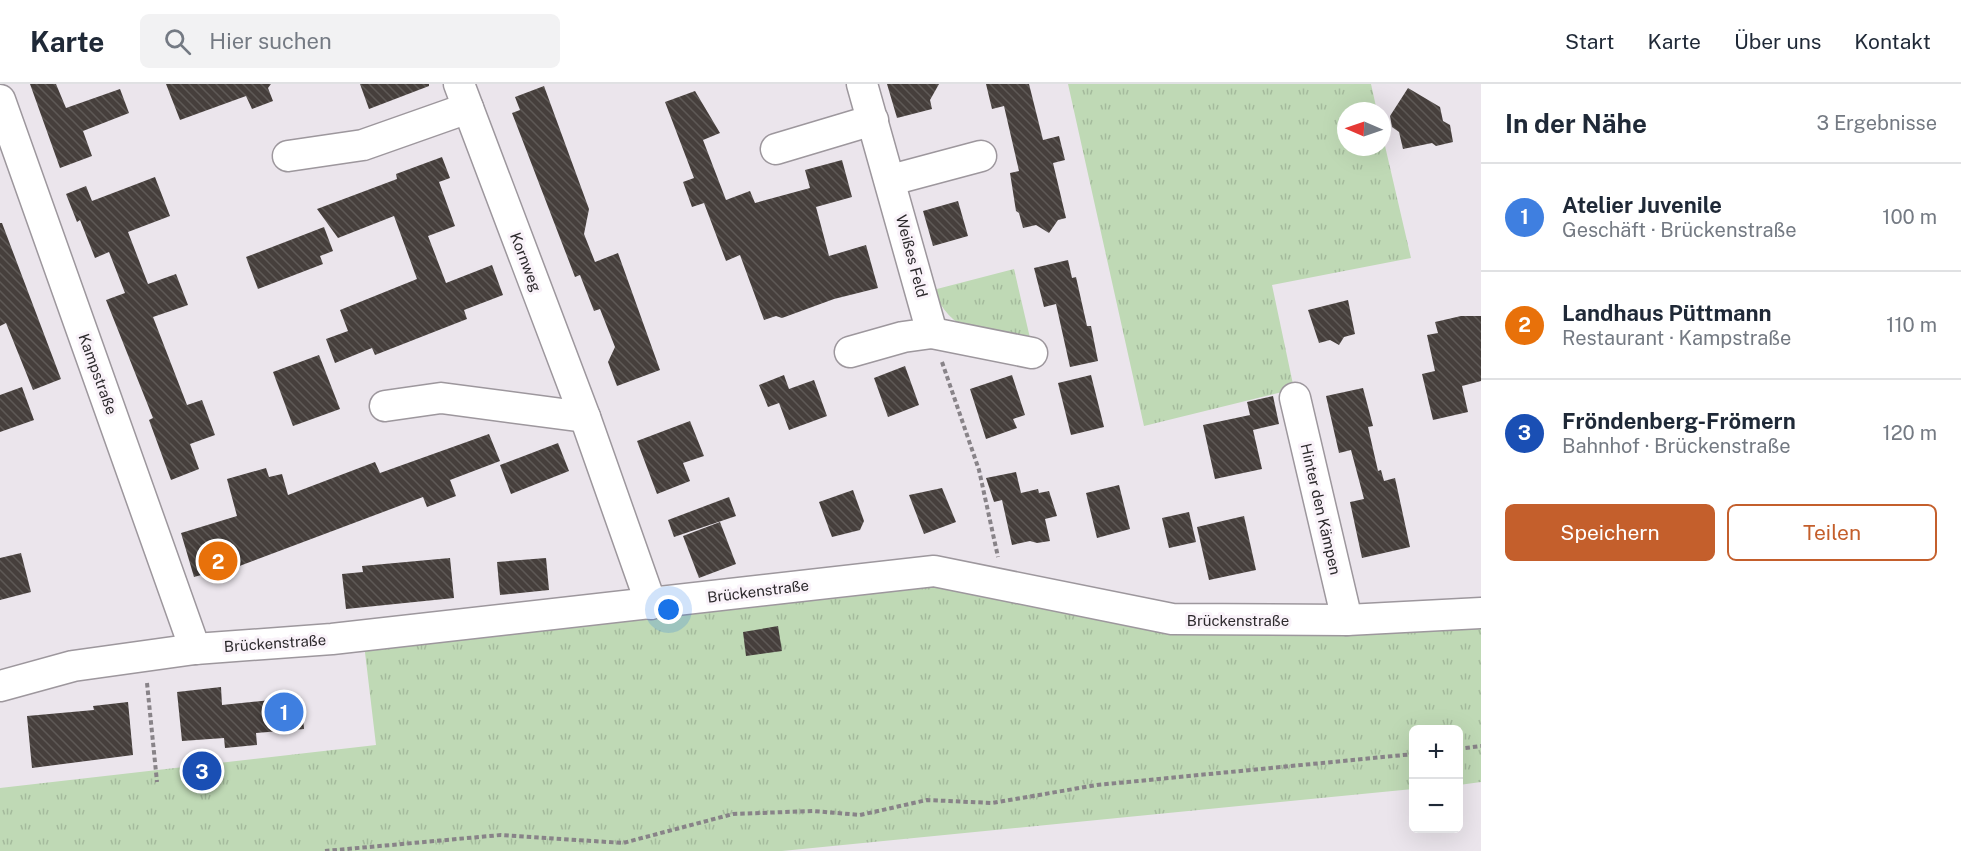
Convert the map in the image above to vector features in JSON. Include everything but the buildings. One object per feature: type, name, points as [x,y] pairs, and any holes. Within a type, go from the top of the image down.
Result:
[{"type":"street","name":"Weißes Feld","points":[[862,84],[933,333]]},
{"type":"street","name":"Kornweg","points":[[288,156],[363,145],[464,96],[585,417],[651,604]]},
{"type":"street","name":"Kampstraße","points":[[0,100],[195,649]]},
{"type":"street","points":[[776,149],[873,120]]},
{"type":"street","points":[[891,180],[981,156]]},
{"type":"street","points":[[850,352],[903,337],[933,333],[1032,353]]},
{"type":"street","points":[[385,406],[441,398],[585,417]]},
{"type":"street","name":"Hinter den Kämpen","points":[[1295,398],[1347,620]]},
{"type":"street","name":"Brückenstraße","points":[[0,686],[73,666],[144,658],[195,649],[332,639],[934,571],[1172,620],[1347,620],[1481,613]]},
{"type":"path","points":[[933,333],[979,470],[1004,585]]},
{"type":"path","points":[[144,658],[157,782]]},
{"type":"path","points":[[1463,748],[1481,746]]},
{"type":"path","points":[[325,851],[501,835],[623,843],[733,814],[813,811],[860,815],[927,800],[992,803],[1097,785],[1409,754]]},
{"type":"green space","points":[[1068,84],[1371,84],[1375,102],[1337,102],[1337,156],[1387,156],[1411,258],[1272,285],[1294,389],[1144,426]]},
{"type":"green space","points":[[1014,269],[1030,338],[985,332],[961,324],[941,306],[933,290]]},
{"type":"green space","points":[[932,576],[1172,627],[1481,618],[1481,782],[1463,784],[1463,725],[1409,725],[1409,789],[782,851],[0,851],[0,788],[376,745],[364,644]]},
{"type":"place","name":"Landhaus Püttmann","points":[[218,561]]},
{"type":"place","name":"Atelier Juvenile","points":[[284,712]]},
{"type":"place","name":"Fröndenberg-Frömern","points":[[202,771]]}]
